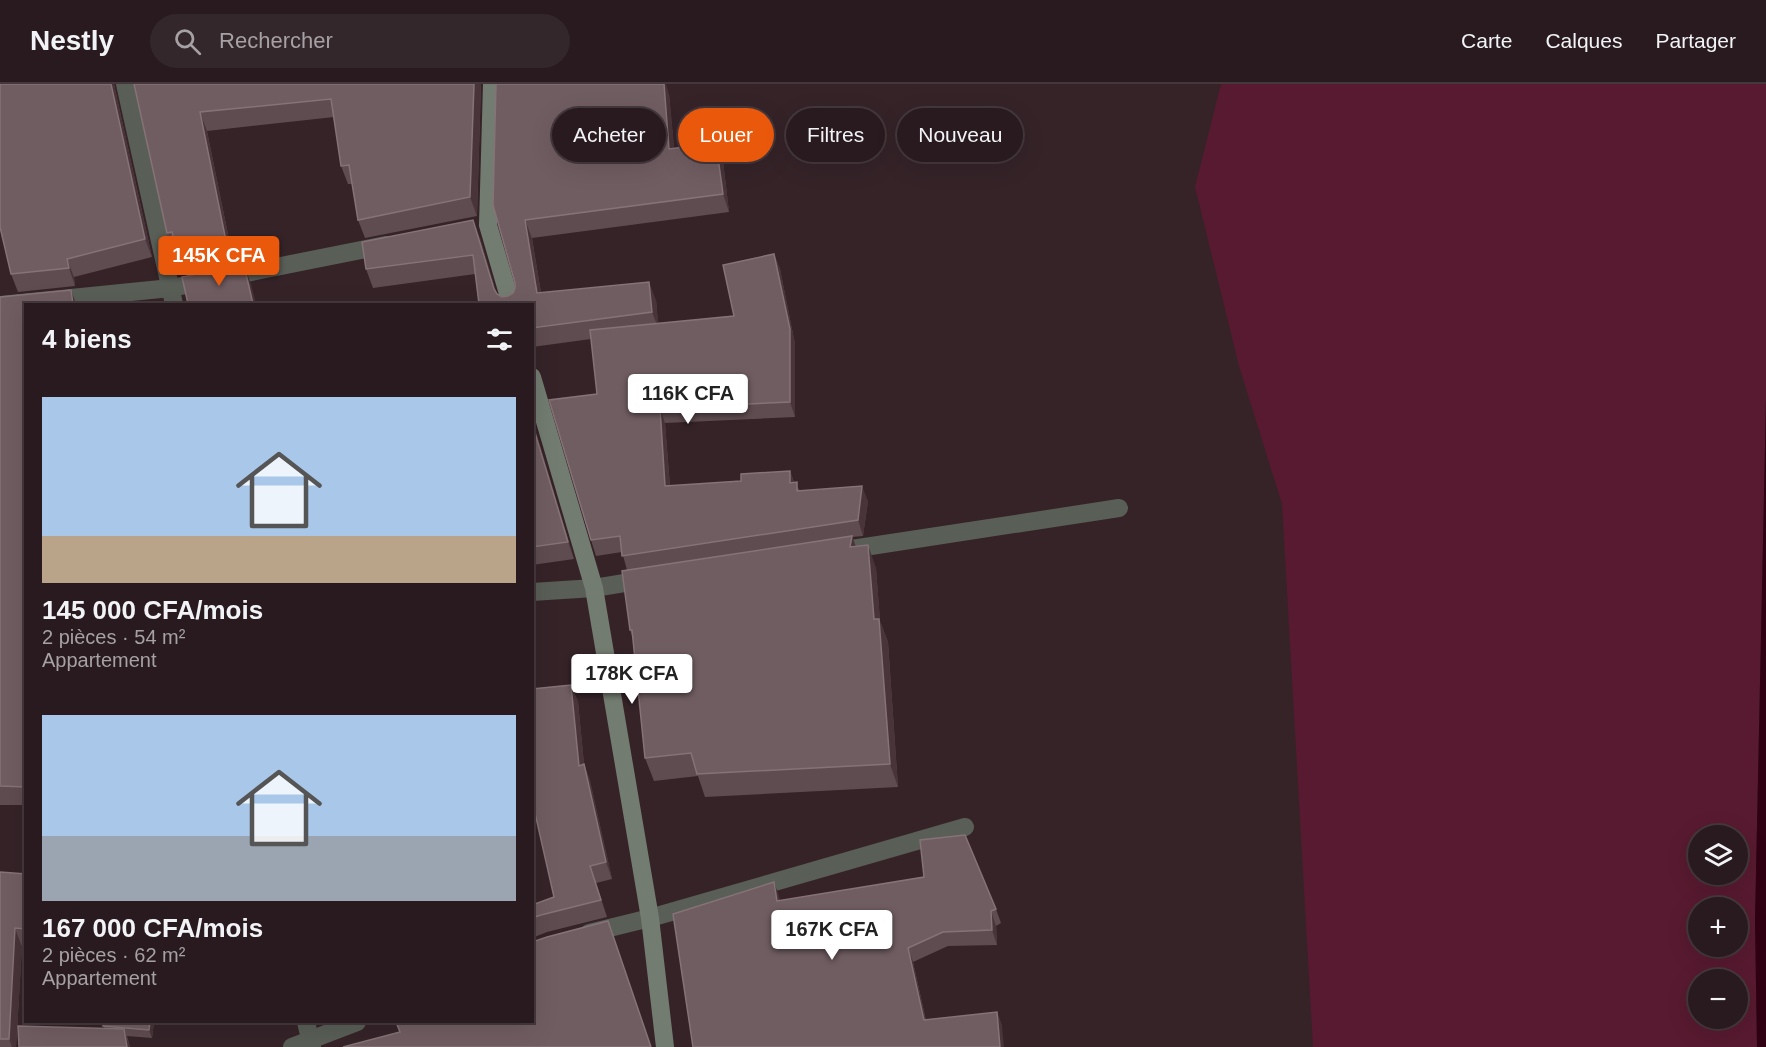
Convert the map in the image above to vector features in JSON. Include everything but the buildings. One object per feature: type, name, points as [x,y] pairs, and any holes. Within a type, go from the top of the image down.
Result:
[{"type":"street","points":[[125,84],[173,296]]},
{"type":"street","points":[[492,84],[482,226],[511,303]]},
{"type":"street","points":[[38,303],[173,296],[406,242]]},
{"type":"street","points":[[0,305],[24,304]]},
{"type":"street","points":[[534,384],[594,588],[650,918],[665,1047]]},
{"type":"street","points":[[827,552],[1119,508]]},
{"type":"street","points":[[534,592],[594,588],[664,577]]},
{"type":"street","points":[[572,938],[650,918],[965,827]]},
{"type":"street","points":[[306,1023],[311,1044]]},
{"type":"street","points":[[292,1047],[311,1044],[355,1023]]},
{"type":"shaded area","points":[[1221,84],[1766,84],[1766,400],[1755,920],[1757,1047],[1313,1047],[1282,504],[1239,366],[1195,187]]},
{"type":"shaded area","points":[[1766,400],[1766,1047],[1757,1047],[1755,920]]}]
